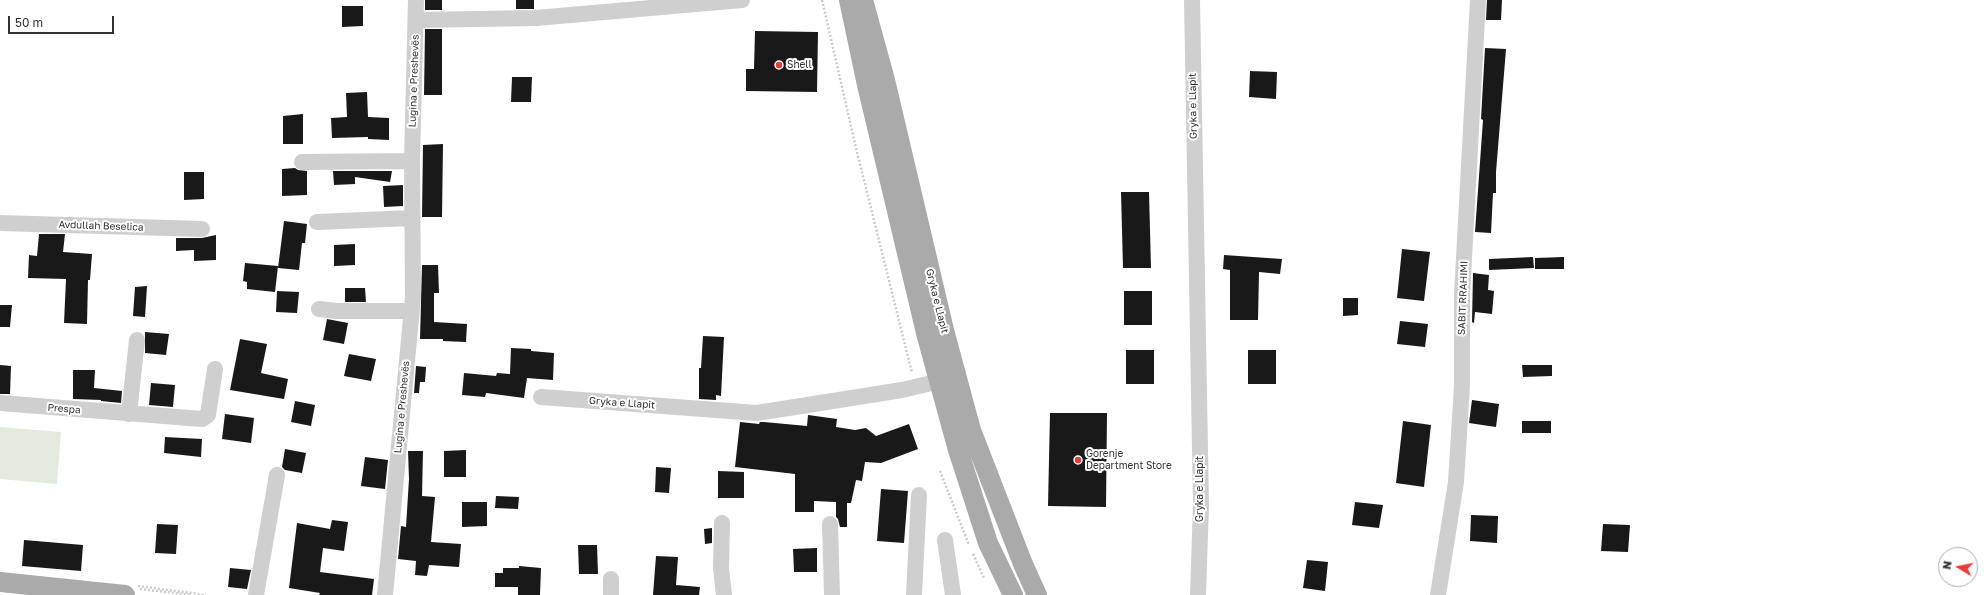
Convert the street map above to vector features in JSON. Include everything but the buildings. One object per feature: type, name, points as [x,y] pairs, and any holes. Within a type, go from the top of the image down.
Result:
[{"type":"main road","name":"Gryka e Llapit","points":[[849,0],[866,85],[926,333],[958,450],[988,543],[1013,595]]},
{"type":"main road","name":"Gryka e Llapit","points":[[863,0],[885,80],[944,330],[971,430],[1023,564],[1037,595]]},
{"type":"main road","points":[[0,582],[88,593],[125,595]]},
{"type":"street","name":"Lugina e Preshevës","points":[[385,595],[412,311],[412,161],[416,0]]},
{"type":"street","points":[[416,20],[536,18],[742,0]]},
{"type":"street","name":"Gryka e Llapit","points":[[1192,0],[1201,504],[1198,595]]},
{"type":"street","name":"SABIT RRAHIMI","points":[[1438,595],[1457,475],[1462,386],[1462,295],[1478,0]]},
{"type":"street","points":[[302,162],[412,161]]},
{"type":"street","points":[[317,222],[412,218]]},
{"type":"street","name":"Avdullah Beselica","points":[[0,223],[202,229]]},
{"type":"street","points":[[318,309],[337,311],[412,311]]},
{"type":"street","points":[[129,414],[137,340]]},
{"type":"street","name":"Prespa","points":[[0,403],[202,419],[208,415],[215,369]]},
{"type":"street","name":"Gryka e Llapit","points":[[542,396],[757,413],[851,398],[940,381]]},
{"type":"street","points":[[256,595],[277,475]]},
{"type":"street","points":[[914,595],[919,495]]},
{"type":"street","points":[[722,523],[722,568],[724,595]]},
{"type":"street","points":[[830,524],[832,595]]},
{"type":"street","points":[[944,540],[953,595]]},
{"type":"street","points":[[611,579],[611,595]]},
{"type":"path","points":[[822,0],[856,148],[916,386]]},
{"type":"path","points":[[940,471],[977,564],[987,582]]},
{"type":"shaded area","points":[[0,427],[61,432],[57,484],[0,479]]},
{"type":"place","name":"Shell","points":[[779,65]]},
{"type":"place","name":"Gorenje Department Store","points":[[1078,460]]}]
